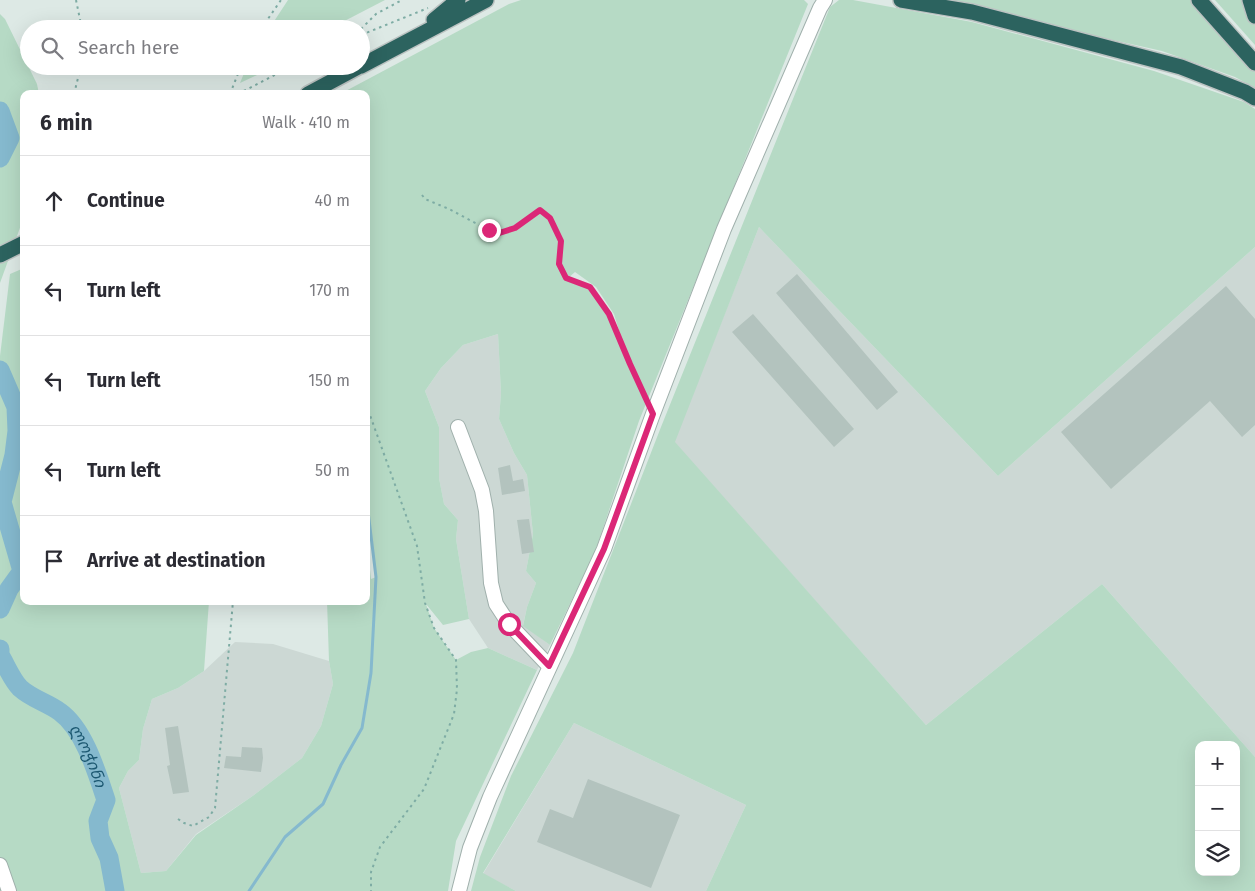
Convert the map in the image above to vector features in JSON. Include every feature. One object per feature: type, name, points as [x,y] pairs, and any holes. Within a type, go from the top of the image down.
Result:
[{"type":"highway","points":[[415,37],[458,0]]},
{"type":"highway","points":[[370,61],[486,0]]},
{"type":"highway","points":[[901,0],[972,12],[1181,67],[1245,92],[1255,98]]},
{"type":"highway","points":[[1199,0],[1255,63]]},
{"type":"highway","points":[[1250,0],[1255,16]]},
{"type":"highway","points":[[316,90],[344,75]]},
{"type":"highway","points":[[0,255],[20,245]]},
{"type":"street","points":[[459,891],[470,848],[480,822],[549,666],[604,549],[653,414],[724,229],[821,3]]},
{"type":"street","points":[[458,427],[482,490],[491,583],[496,604],[509,624],[549,666]]},
{"type":"street","points":[[0,865],[9,891]]},
{"type":"path","points":[[76,0],[80,20]]},
{"type":"path","points":[[267,20],[281,0]]},
{"type":"path","points":[[370,20],[376,14],[402,0]]},
{"type":"path","points":[[370,31],[429,7]]},
{"type":"path","points":[[75,90],[79,75]]},
{"type":"path","points":[[232,90],[237,75]]},
{"type":"path","points":[[246,90],[275,75]]},
{"type":"path","points":[[422,195],[425,199],[449,209],[496,234],[515,228],[540,210],[550,218],[561,241],[559,264],[566,278],[590,287],[609,314],[653,414]]},
{"type":"path","points":[[370,415],[417,546],[425,602],[434,628],[456,660],[458,689],[454,714],[424,789],[380,847],[371,872],[371,891]]},
{"type":"path","points":[[178,819],[193,826],[209,817],[215,808],[233,605]]},
{"type":"shaded area","points":[[759,227],[998,476],[1255,247],[1255,757],[1102,584],[926,725],[674,442]]},
{"type":"shaded area","points":[[498,334],[501,393],[499,419],[514,453],[527,475],[533,534],[526,571],[536,583],[527,607],[523,625],[550,645],[537,670],[488,648],[469,619],[456,539],[458,520],[444,504],[439,478],[439,427],[425,391],[441,368],[463,345]]},
{"type":"shaded area","points":[[235,642],[273,644],[329,661],[333,684],[321,726],[302,758],[254,795],[196,834],[166,871],[141,873],[119,788],[128,771],[139,760],[143,729],[152,699],[178,688],[204,671]]},
{"type":"shaded area","points":[[574,723],[746,805],[706,891],[516,891],[483,874]]},
{"type":"green space","points":[[288,0],[385,0],[346,20],[275,20]]},
{"type":"green space","points":[[521,0],[804,0],[808,4],[639,421],[595,552],[550,645],[523,626],[527,607],[536,583],[526,571],[533,534],[527,475],[514,453],[499,419],[501,393],[498,334],[463,345],[441,368],[425,391],[439,427],[439,478],[444,504],[458,520],[456,539],[469,619],[443,625],[426,604],[434,628],[456,660],[471,652],[488,648],[537,670],[456,841],[448,891],[0,891],[0,356],[10,274],[20,270],[20,605],[209,605],[204,671],[178,688],[152,699],[143,729],[139,760],[128,771],[119,788],[141,873],[166,871],[196,835],[254,795],[302,758],[321,726],[333,684],[329,661],[327,605],[370,605],[370,570],[371,579],[376,577],[370,528],[370,90],[348,90],[509,4]],"holes":[[[575,272],[596,287],[614,314],[628,360],[609,314],[590,287],[567,279]]]},
{"type":"green space","points":[[839,0],[853,0],[972,22],[1154,71],[1244,102],[1255,109],[1255,247],[998,476],[759,227],[675,442],[926,725],[1102,584],[1255,757],[1255,891],[706,891],[746,805],[574,723],[483,873],[516,891],[471,891],[480,857],[511,776],[573,653],[661,427],[830,7]]},
{"type":"green space","points":[[934,0],[1196,0],[1255,65],[1255,88],[1235,77],[1162,51]]},
{"type":"green space","points":[[1215,0],[1252,0],[1255,11],[1255,45]]},
{"type":"green space","points":[[0,14],[5,19],[20,49],[20,75],[33,75],[38,90],[20,90],[20,228],[0,283]]},
{"type":"green space","points":[[243,75],[257,75],[240,83]]},
{"type":"building","points":[[797,274],[898,392],[877,410],[776,293]]},
{"type":"building","points":[[1226,286],[1255,319],[1255,425],[1242,437],[1210,401],[1111,489],[1061,432]]},
{"type":"building","points":[[753,314],[854,429],[834,447],[732,332]]},
{"type":"building","points":[[510,465],[513,481],[523,479],[525,491],[502,495],[498,468]]},
{"type":"building","points":[[529,519],[534,552],[522,554],[517,520]]},
{"type":"building","points":[[178,726],[189,792],[173,794],[167,766],[170,765],[165,728]]},
{"type":"building","points":[[242,747],[262,748],[261,772],[224,768],[226,756],[241,757]]},
{"type":"building","points":[[588,779],[680,815],[651,888],[537,842],[550,809],[573,818]]},
{"type":"waterway","name":"ლოჭინი","points":[[0,111],[10,138],[0,158]]},
{"type":"waterway","name":"ლოჭინი","points":[[0,370],[16,407],[17,431],[14,455],[2,502],[20,564]]},
{"type":"waterway","points":[[249,891],[285,837],[323,804],[341,765],[362,728],[371,673],[376,577],[370,528]]},
{"type":"waterway","name":"ლოჭინი","points":[[0,609],[9,589],[20,574]]},
{"type":"waterway","name":"ლოჭინი","points":[[0,649],[0,655],[17,685],[25,692],[60,712],[76,729],[89,752],[106,800],[98,821],[100,838],[109,858],[115,891]]},
{"type":"route","points":[[489,230],[496,234],[515,228],[540,210],[550,218],[561,241],[559,264],[566,278],[590,287],[609,314],[653,414],[604,549],[549,666],[509,624]]}]
